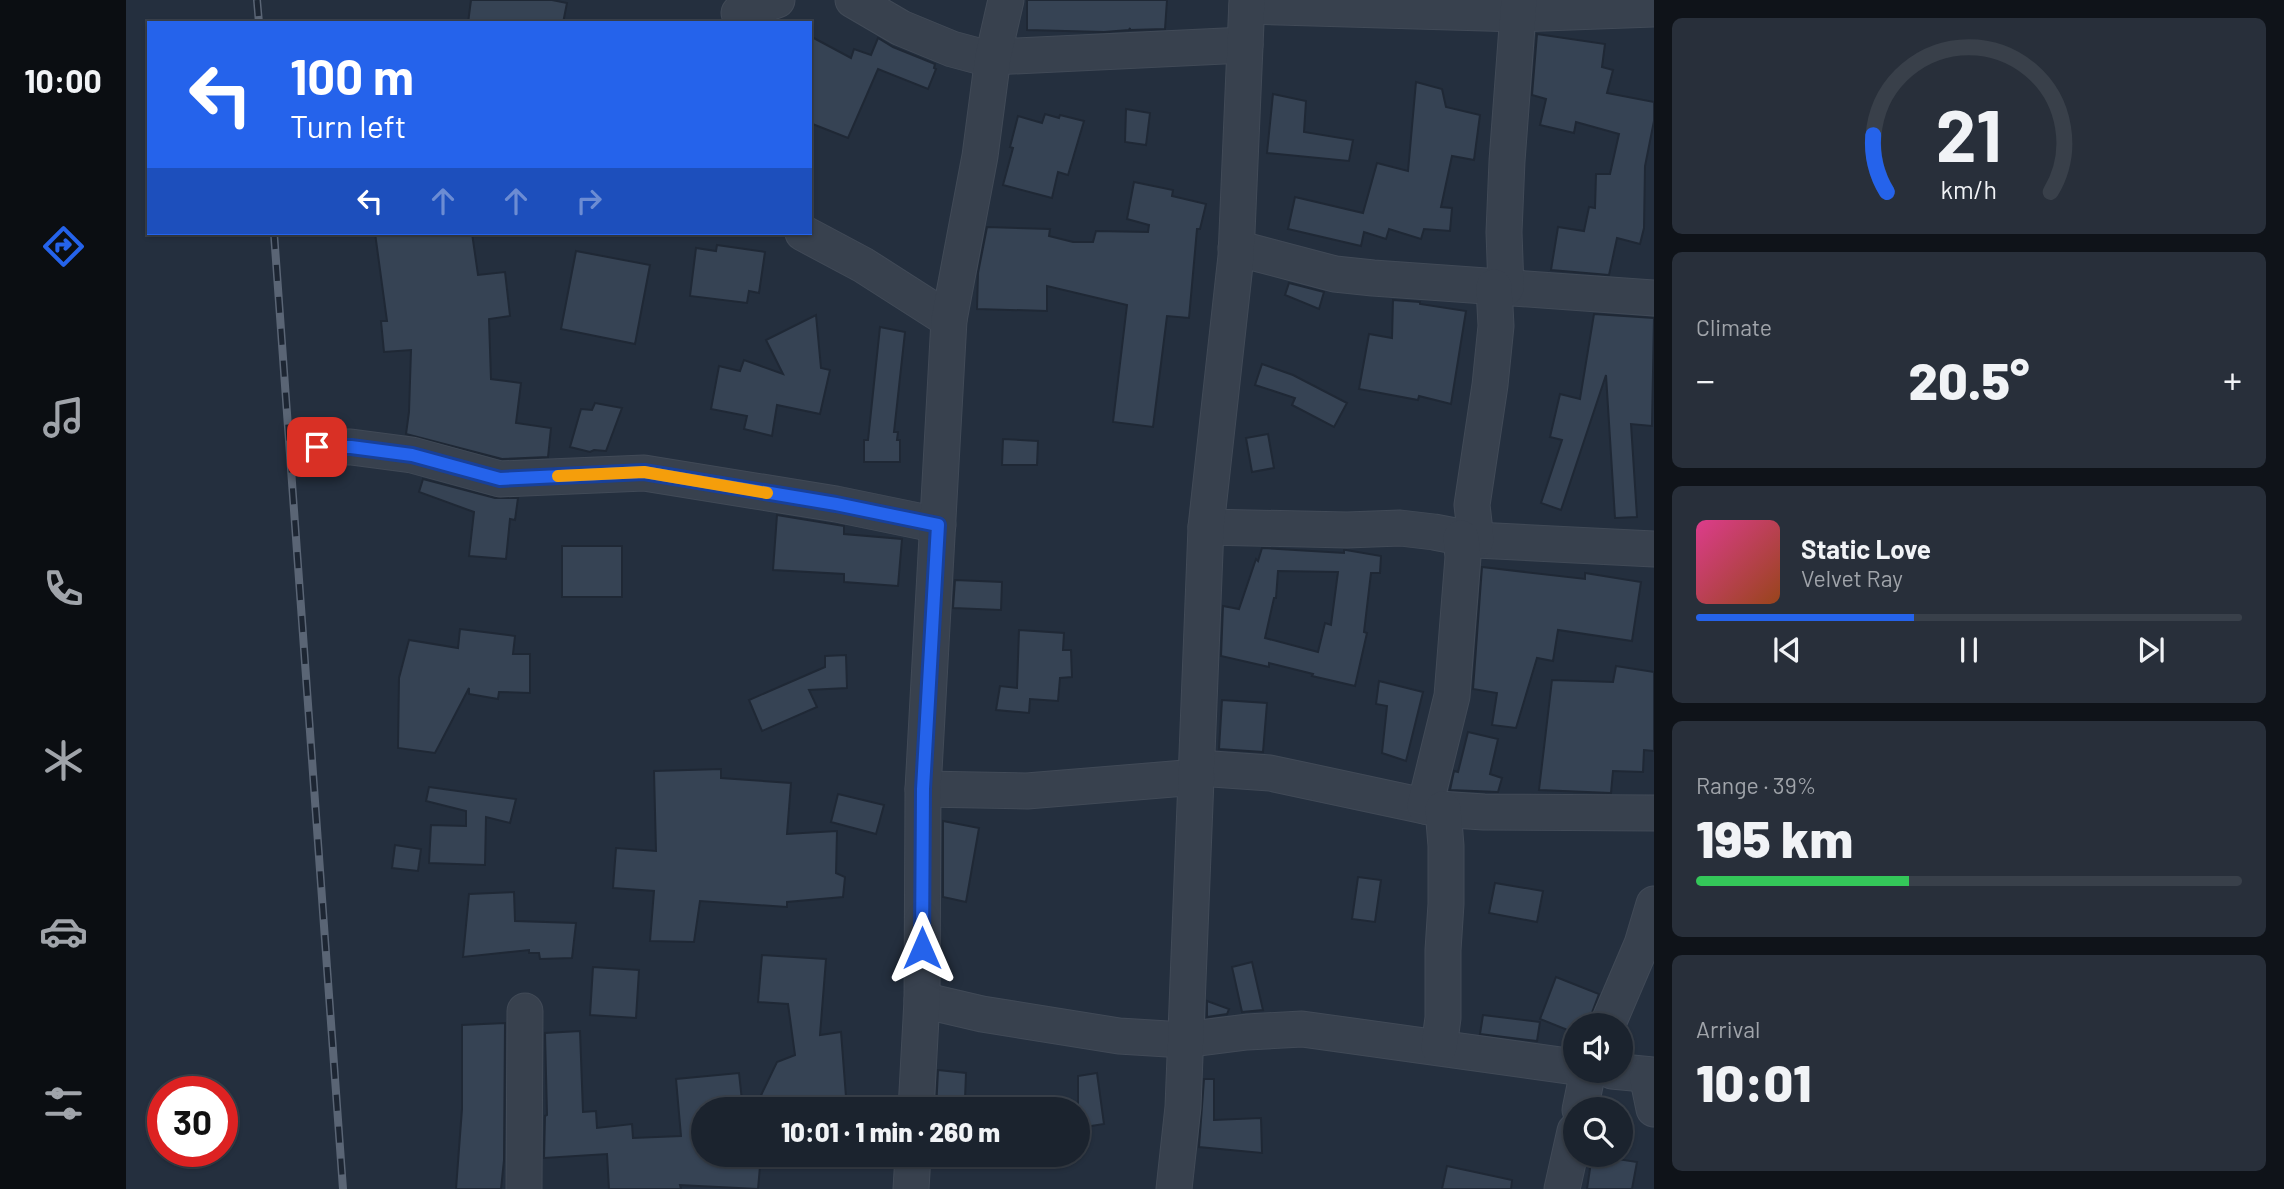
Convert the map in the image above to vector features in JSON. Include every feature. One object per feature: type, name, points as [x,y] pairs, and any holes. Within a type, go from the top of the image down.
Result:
[{"type":"street","points":[[740,12],[777,0]]},
{"type":"street","points":[[853,0],[901,27],[952,49],[993,58],[1245,45]]},
{"type":"street","points":[[917,1097],[922,1000],[923,789],[949,320],[980,156],[993,58],[1006,0]]},
{"type":"street","points":[[1174,1189],[1183,1107],[1206,527],[1236,248],[1247,3],[1654,9]]},
{"type":"street","points":[[1439,1047],[1443,1018],[1446,846],[1434,807],[1452,696],[1463,557],[1468,539],[1490,385],[1500,287],[1519,7]]},
{"type":"street","points":[[807,235],[863,265],[949,320]]},
{"type":"street","points":[[1236,248],[1335,274],[1654,298]]},
{"type":"street","points":[[317,447],[351,447],[412,455],[500,479],[644,472],[836,504],[938,525]]},
{"type":"street","points":[[1206,527],[1347,530],[1400,528],[1468,539],[1654,549]]},
{"type":"street","points":[[923,789],[1027,791],[1197,773],[1270,773],[1434,807],[1483,811],[1654,813]]},
{"type":"street","points":[[1612,1013],[1642,943],[1654,904]]},
{"type":"street","points":[[922,1000],[982,1014],[1119,1036],[1184,1040],[1247,1032],[1302,1029],[1563,1065]]},
{"type":"street","points":[[524,1189],[525,1011]]},
{"type":"street","points":[[1650,1075],[1654,1109]]},
{"type":"street","points":[[911,1189],[912,1167]]},
{"type":"street","points":[[1562,1189],[1567,1167]]},
{"type":"building","points":[[471,0],[552,0],[567,3],[563,21],[468,21]]},
{"type":"building","points":[[1027,0],[1167,0],[1165,29],[1130,28],[1104,32],[1027,30]]},
{"type":"building","points":[[1537,34],[1605,44],[1602,67],[1613,70],[1607,93],[1654,102],[1654,121],[1645,166],[1644,228],[1640,244],[1617,238],[1609,275],[1551,270],[1558,227],[1584,231],[1589,207],[1595,208],[1596,174],[1610,174],[1619,134],[1576,122],[1574,133],[1540,125],[1546,99],[1532,95]]},
{"type":"building","points":[[812,37],[851,58],[854,49],[871,55],[878,38],[935,64],[936,69],[928,89],[878,69],[848,138],[812,124]]},
{"type":"building","points":[[1416,82],[1442,89],[1446,107],[1480,115],[1474,160],[1452,156],[1441,207],[1452,208],[1450,231],[1424,229],[1421,239],[1389,229],[1386,239],[1364,232],[1361,246],[1288,229],[1295,197],[1363,213],[1377,163],[1408,171]]},
{"type":"building","points":[[1273,94],[1306,101],[1304,132],[1353,140],[1349,161],[1267,153]]},
{"type":"building","points":[[1126,109],[1150,113],[1146,145],[1125,142]]},
{"type":"building","points":[[1045,114],[1084,121],[1068,175],[1058,172],[1052,198],[1003,185],[1018,116],[1042,123]]},
{"type":"building","points":[[1134,182],[1173,190],[1172,196],[1206,204],[1200,229],[1197,229],[1189,318],[1167,316],[1153,427],[1113,422],[1127,305],[1047,286],[1047,311],[977,309],[978,273],[987,227],[1050,229],[1049,236],[1073,242],[1093,242],[1096,231],[1148,232],[1149,225],[1127,219]]},
{"type":"building","points":[[375,235],[472,235],[478,275],[505,272],[510,316],[489,319],[491,379],[521,383],[516,423],[551,428],[548,457],[502,459],[406,434],[411,350],[384,352],[381,321],[387,321]]},
{"type":"building","points":[[717,245],[765,252],[759,293],[749,291],[747,303],[690,296],[696,248],[716,251]]},
{"type":"building","points":[[576,251],[650,265],[635,344],[561,329]]},
{"type":"building","points":[[1289,283],[1324,292],[1319,309],[1285,295]]},
{"type":"building","points":[[1393,300],[1466,311],[1451,404],[1419,396],[1418,400],[1359,389],[1369,334],[1392,338]]},
{"type":"building","points":[[1594,314],[1654,318],[1652,426],[1631,424],[1637,517],[1615,518],[1606,375],[1561,510],[1541,503],[1562,440],[1550,437],[1560,394],[1580,399]]},
{"type":"building","points":[[816,315],[821,368],[830,370],[820,414],[777,405],[772,436],[744,429],[747,416],[711,409],[719,366],[740,371],[744,360],[783,374],[766,340]]},
{"type":"building","points":[[880,327],[905,332],[894,432],[898,432],[897,440],[900,440],[900,462],[864,462],[864,440],[868,440]]},
{"type":"building","points":[[1262,364],[1293,375],[1347,403],[1334,427],[1292,405],[1295,398],[1255,385]]},
{"type":"building","points":[[595,403],[622,408],[606,451],[590,452],[570,447],[581,409],[592,410]]},
{"type":"building","points":[[1268,434],[1274,468],[1252,472],[1246,438]]},
{"type":"building","points":[[1003,439],[1038,441],[1037,465],[1002,465]]},
{"type":"building","points":[[423,479],[495,498],[518,498],[515,520],[510,519],[506,559],[469,556],[474,512],[419,492]]},
{"type":"building","points":[[777,515],[844,526],[844,534],[902,539],[898,586],[844,582],[844,574],[773,570]]},
{"type":"building","points":[[562,546],[622,546],[622,597],[562,597]]},
{"type":"building","points":[[1262,548],[1344,553],[1346,550],[1381,556],[1380,573],[1371,573],[1364,632],[1367,633],[1355,686],[1269,663],[1269,667],[1221,656],[1223,606],[1239,609],[1256,559],[1258,561]],"holes":[[[1278,571],[1338,572],[1331,625],[1325,623],[1318,652],[1265,638],[1276,598]]]},
{"type":"building","points":[[1482,567],[1585,579],[1585,573],[1641,582],[1632,641],[1558,630],[1553,661],[1537,658],[1516,728],[1492,725],[1497,693],[1473,689]]},
{"type":"building","points":[[955,580],[1002,582],[1001,610],[953,608]]},
{"type":"building","points":[[460,629],[515,636],[513,654],[530,654],[530,693],[499,692],[498,699],[469,694],[469,688],[435,753],[398,748],[399,678],[409,640],[458,648]]},
{"type":"building","points":[[1019,630],[1064,633],[1063,650],[1071,650],[1072,677],[1060,678],[1058,701],[1030,699],[1029,713],[996,710],[1000,686],[1017,688]]},
{"type":"building","points":[[846,655],[847,688],[809,690],[817,707],[762,731],[749,700],[825,667],[825,656]]},
{"type":"building","points":[[1616,666],[1654,672],[1654,751],[1644,750],[1643,772],[1613,771],[1611,793],[1539,790],[1552,680],[1613,682]]},
{"type":"building","points":[[1379,681],[1423,692],[1406,761],[1382,753],[1387,706],[1376,704]]},
{"type":"building","points":[[1222,700],[1267,703],[1263,752],[1219,749]]},
{"type":"building","points":[[1468,732],[1498,739],[1490,774],[1502,778],[1498,792],[1450,790],[1454,771],[1458,772]]},
{"type":"building","points":[[721,769],[721,778],[791,783],[787,834],[837,831],[836,873],[845,877],[843,897],[787,902],[787,907],[700,901],[694,942],[650,941],[654,891],[613,888],[616,848],[656,851],[654,771]]},
{"type":"building","points":[[429,787],[516,799],[510,823],[486,817],[485,865],[429,863],[431,825],[466,826],[466,811],[426,801]]},
{"type":"building","points":[[838,794],[884,805],[876,834],[831,822]]},
{"type":"building","points":[[943,821],[979,828],[966,902],[943,897]]},
{"type":"building","points":[[395,845],[421,849],[418,871],[392,868]]},
{"type":"building","points":[[1358,877],[1381,880],[1375,922],[1352,919]]},
{"type":"building","points":[[1495,883],[1543,891],[1537,922],[1489,913]]},
{"type":"building","points":[[514,892],[515,921],[576,923],[572,958],[540,959],[539,953],[529,953],[529,950],[463,957],[469,894]]},
{"type":"building","points":[[762,955],[826,959],[820,1035],[841,1032],[846,1097],[760,1097],[777,1062],[795,1055],[788,1004],[758,1002]]},
{"type":"building","points":[[1252,962],[1263,1010],[1242,1012],[1232,967]]},
{"type":"building","points":[[593,967],[639,970],[636,1018],[590,1015]]},
{"type":"building","points":[[1556,977],[1599,994],[1592,1013],[1563,1013],[1563,1028],[1540,1019]]},
{"type":"building","points":[[1207,1001],[1229,1009],[1227,1014],[1207,1017]]},
{"type":"building","points":[[1483,1015],[1540,1022],[1537,1041],[1480,1034]]},
{"type":"building","points":[[505,1023],[504,1160],[501,1189],[456,1189],[462,1109],[462,1025]]},
{"type":"building","points":[[580,1031],[583,1112],[596,1111],[597,1128],[632,1124],[633,1138],[681,1136],[676,1079],[739,1073],[742,1097],[691,1097],[691,1167],[760,1167],[758,1189],[680,1185],[681,1189],[609,1189],[607,1154],[544,1158],[547,1115],[545,1033]]},
{"type":"building","points":[[938,1070],[966,1073],[965,1097],[937,1097]]},
{"type":"building","points":[[1097,1073],[1104,1124],[1090,1126],[1090,1097],[1078,1097],[1078,1076]]},
{"type":"building","points":[[1204,1079],[1214,1079],[1214,1120],[1261,1118],[1262,1153],[1199,1147]]},
{"type":"building","points":[[1633,1161],[1637,1162],[1632,1189],[1587,1189],[1590,1167],[1633,1167]]},
{"type":"building","points":[[1447,1166],[1512,1180],[1511,1189],[1442,1189]]},
{"type":"railway","points":[[257,0],[259,21]]},
{"type":"railway","points":[[274,235],[343,1189]]},
{"type":"slow traffic","points":[[558,476],[644,472],[767,493]]},
{"type":"route","points":[[317,447],[351,447],[412,455],[500,479],[644,472],[836,504],[938,525],[923,789],[922,948]]}]
